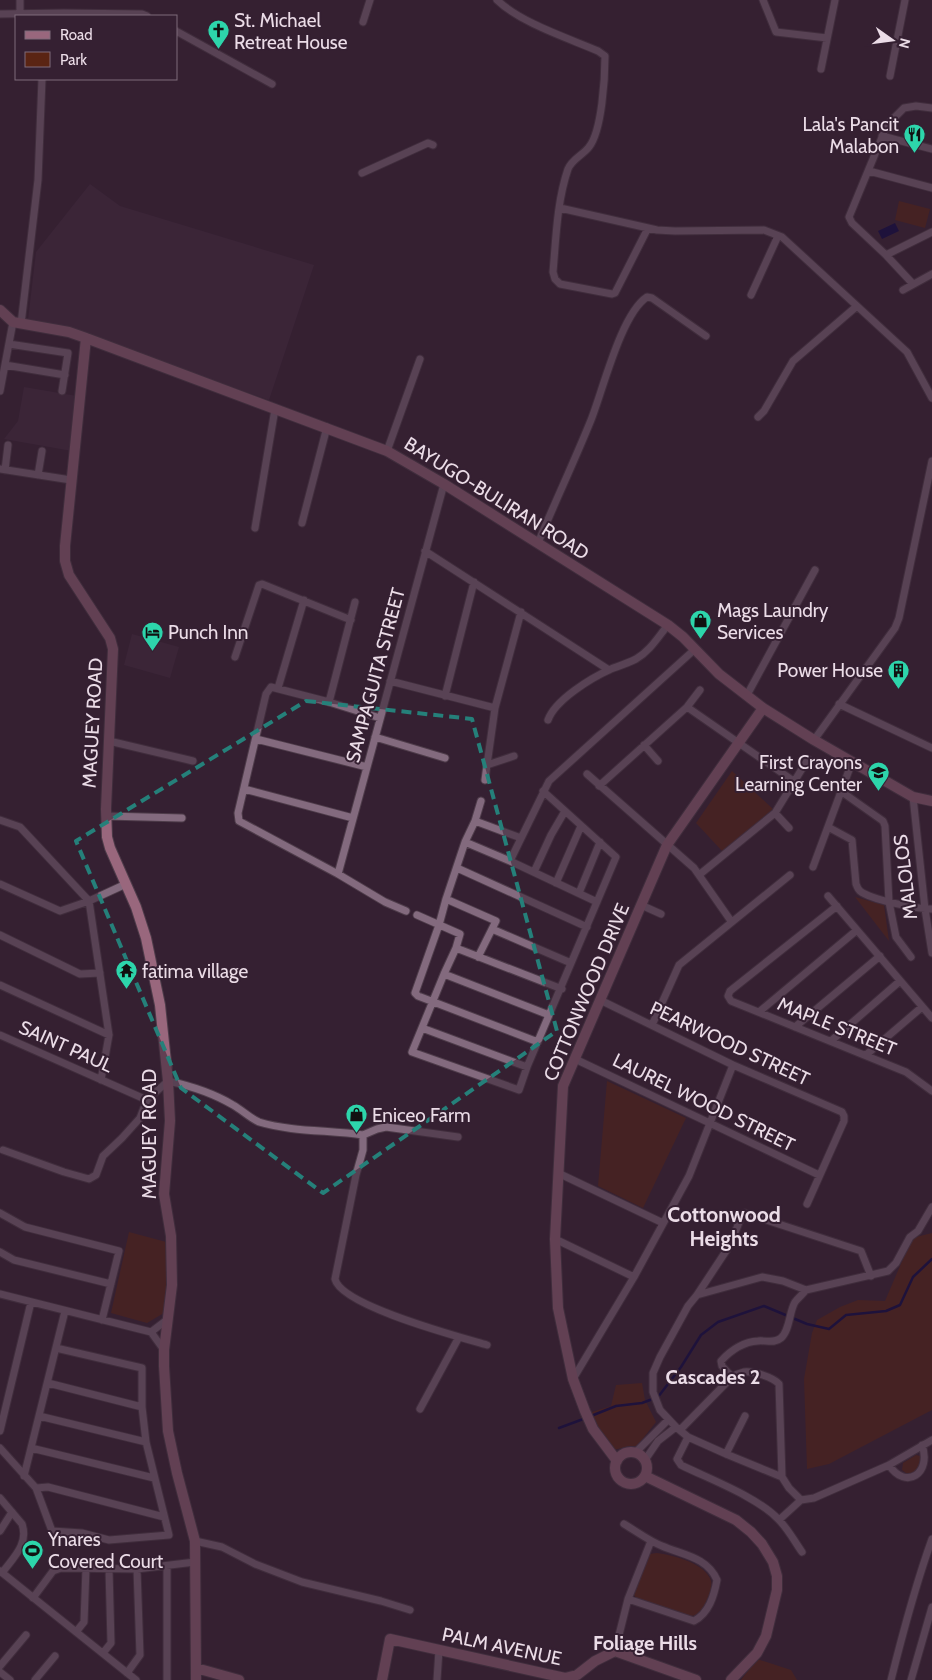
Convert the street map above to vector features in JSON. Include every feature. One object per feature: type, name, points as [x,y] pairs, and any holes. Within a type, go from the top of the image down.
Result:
[{"type":"street","points":[[20,0],[20,13]]},
{"type":"street","points":[[363,22],[370,0]]},
{"type":"street","points":[[498,0],[506,8],[532,22],[598,51],[605,56],[599,120],[595,136],[589,147],[568,167],[560,208],[553,272],[555,279],[560,284],[615,293],[648,228]]},
{"type":"street","points":[[763,0],[776,32],[827,38]]},
{"type":"street","points":[[821,69],[835,0]]},
{"type":"street","points":[[890,76],[905,0]]},
{"type":"street","points":[[0,14],[144,15]]},
{"type":"street","points":[[178,32],[272,84]]},
{"type":"street","points":[[0,391],[5,365],[3,356],[17,323],[38,180],[42,80]]},
{"type":"street","points":[[913,284],[852,223],[849,217],[887,125],[904,108],[916,106],[932,108]]},
{"type":"street","points":[[882,136],[932,149]]},
{"type":"street","points":[[362,173],[428,143],[433,145]]},
{"type":"street","points":[[868,171],[932,188]]},
{"type":"street","points":[[560,208],[648,228],[675,232],[764,230],[782,237],[907,352],[932,398]]},
{"type":"street","points":[[886,255],[932,232]]},
{"type":"street","points":[[751,295],[778,236]]},
{"type":"street","points":[[903,290],[932,274]]},
{"type":"street","points":[[538,543],[592,418],[607,371],[639,302],[647,297],[652,298],[706,336]]},
{"type":"street","points":[[758,417],[764,411],[793,360],[857,306]]},
{"type":"street","points":[[0,310],[17,323]]},
{"type":"street","name":"BAYUGO-BULIRAN ROAD","points":[[17,323],[69,332],[387,451],[444,484],[668,625],[683,637],[719,674],[763,708],[913,797],[932,801]]},
{"type":"street","name":"MAGUEY ROAD","points":[[86,338],[71,480],[65,561],[69,575],[106,631],[113,649],[106,816],[110,848],[136,907],[146,938],[160,1005],[170,1120],[164,1194],[171,1236],[172,1286],[164,1350],[168,1431],[195,1541],[196,1680]]},
{"type":"street","points":[[9,344],[68,353],[62,391]]},
{"type":"street","points":[[387,451],[420,359]]},
{"type":"street","points":[[5,365],[65,375]]},
{"type":"street","points":[[255,528],[275,409]]},
{"type":"street","points":[[302,523],[327,427]]},
{"type":"street","points":[[8,445],[2,469],[71,480]]},
{"type":"street","points":[[38,475],[42,451]]},
{"type":"street","points":[[814,740],[894,628],[899,618],[932,461]]},
{"type":"street","name":"SAMPAGUITA STREET","points":[[338,874],[444,484]]},
{"type":"street","points":[[425,552],[522,612],[609,670]]},
{"type":"street","points":[[747,695],[815,570]]},
{"type":"street","points":[[446,696],[474,582]]},
{"type":"street","points":[[235,656],[258,585],[262,584],[351,620]]},
{"type":"street","points":[[278,688],[304,600]]},
{"type":"street","points":[[329,702],[355,602]]},
{"type":"street","points":[[485,780],[495,708],[522,612]]},
{"type":"street","points":[[548,720],[551,712],[563,699],[609,670],[635,659],[648,650],[668,625]]},
{"type":"street","points":[[510,860],[549,781],[694,650]]},
{"type":"street","points":[[390,681],[495,708]]},
{"type":"street","points":[[380,718],[271,686],[267,690],[238,813],[239,821],[338,874],[385,902],[406,911]]},
{"type":"street","points":[[599,786],[688,707],[700,690]]},
{"type":"street","points":[[839,704],[932,748]]},
{"type":"street","points":[[688,707],[795,782]]},
{"type":"street","name":"COTTONWOOD DRIVE","points":[[617,1461],[593,1429],[573,1379],[558,1308],[555,1239],[563,1086],[667,846],[763,708]]},
{"type":"street","points":[[375,738],[445,758]]},
{"type":"street","points":[[256,739],[367,767]]},
{"type":"street","points":[[109,741],[193,761]]},
{"type":"street","points":[[644,746],[658,761]]},
{"type":"street","points":[[487,765],[514,756]]},
{"type":"street","points":[[699,875],[774,813],[808,759]]},
{"type":"street","points":[[813,867],[852,762]]},
{"type":"street","points":[[587,774],[694,868],[731,922]]},
{"type":"street","points":[[244,790],[353,818]]},
{"type":"street","points":[[416,915],[460,934],[456,948],[412,1052],[519,1090],[616,857],[543,791]]},
{"type":"street","points":[[842,792],[883,821],[885,826],[889,902],[896,937],[911,957]]},
{"type":"street","name":"MALOLOS","points":[[913,797],[932,953]]},
{"type":"street","points":[[481,801],[446,898],[439,925],[414,991],[417,996],[538,1042]]},
{"type":"street","points":[[534,872],[551,835],[565,811]]},
{"type":"street","points":[[774,813],[789,828]]},
{"type":"street","points":[[106,816],[182,818]]},
{"type":"street","points":[[0,820],[20,827],[89,901],[110,1035],[102,1080]]},
{"type":"street","points":[[475,821],[521,838]]},
{"type":"street","points":[[556,883],[582,826]]},
{"type":"street","points":[[828,828],[852,840],[858,889],[889,902],[928,909]]},
{"type":"street","points":[[465,842],[510,860],[597,902]]},
{"type":"street","points":[[579,893],[600,842]]},
{"type":"street","points":[[458,868],[587,927]]},
{"type":"street","points":[[652,1024],[679,965],[790,875]]},
{"type":"street","points":[[0,884],[60,911],[89,901],[126,884]]},
{"type":"street","points":[[828,896],[932,1018]]},
{"type":"street","points":[[446,898],[496,921],[478,956]]},
{"type":"street","points":[[642,905],[661,914]]},
{"type":"street","name":"MAPLE STREET","points":[[838,906],[730,991],[728,996],[731,1000],[794,1027],[906,1072],[932,1091]]},
{"type":"street","points":[[492,929],[571,963]]},
{"type":"street","points":[[759,1012],[857,930]]},
{"type":"street","points":[[0,934],[80,974],[100,973]]},
{"type":"street","points":[[456,948],[562,989]]},
{"type":"street","points":[[794,1027],[880,956]]},
{"type":"street","points":[[444,974],[549,1015]]},
{"type":"street","points":[[831,1041],[900,981]]},
{"type":"street","points":[[0,985],[110,1035]]},
{"type":"street","name":"PEARWOOD STREET","points":[[600,1000],[733,1065],[842,1112],[844,1122],[819,1175]]},
{"type":"street","points":[[866,1055],[922,1007]]},
{"type":"street","points":[[422,1028],[527,1067]]},
{"type":"street","name":"SAINT PAUL","points":[[0,1035],[147,1100]]},
{"type":"street","name":"LAUREL WOOD STREET","points":[[575,1059],[819,1175]]},
{"type":"street","points":[[573,1379],[634,1277],[689,1176],[733,1065]]},
{"type":"street","points":[[4,1150],[89,1179],[96,1175],[103,1156],[140,1118],[147,1100],[168,1081],[193,1087],[214,1095],[234,1105],[256,1121],[274,1126],[363,1135],[386,1127],[458,1137]]},
{"type":"street","points":[[363,1135],[363,1150],[356,1176],[336,1282],[341,1288],[370,1306],[403,1319],[487,1345]]},
{"type":"street","points":[[558,1173],[663,1223]]},
{"type":"street","points":[[807,1204],[819,1175]]},
{"type":"street","points":[[698,1295],[762,1276],[806,1290],[888,1271],[896,1263],[910,1237],[918,1231],[932,1207]]},
{"type":"street","points":[[0,1213],[25,1227],[119,1251],[102,1320]]},
{"type":"street","points":[[782,1476],[688,1437],[668,1420],[660,1410],[653,1392],[653,1373],[660,1357],[688,1306],[698,1295],[725,1253],[735,1235],[742,1215],[745,1213],[861,1251],[871,1276]]},
{"type":"street","points":[[555,1239],[634,1277]]},
{"type":"street","points":[[0,1252],[14,1260],[111,1284]]},
{"type":"street","points":[[732,1377],[722,1366],[721,1361],[729,1352],[740,1346],[757,1341],[775,1341],[780,1338],[784,1334],[795,1302],[806,1290]]},
{"type":"street","points":[[0,1294],[149,1331],[164,1350]]},
{"type":"street","points":[[0,1431],[31,1302]]},
{"type":"street","points":[[24,1476],[65,1311]]},
{"type":"street","points":[[149,1331],[169,1319]]},
{"type":"street","points":[[420,1409],[459,1337]]},
{"type":"street","points":[[0,1448],[36,1488],[52,1531],[82,1533],[109,1540],[169,1535],[146,1442],[142,1407],[142,1368],[56,1348]]},
{"type":"street","points":[[645,1460],[658,1441],[678,1429],[732,1377],[743,1372],[750,1372],[776,1380],[779,1384],[782,1476],[801,1500]]},
{"type":"street","points":[[48,1383],[142,1407]]},
{"type":"street","points":[[39,1416],[146,1442]]},
{"type":"street","points":[[726,1454],[744,1416]]},
{"type":"street","points":[[635,1453],[668,1420]]},
{"type":"street","points":[[688,1437],[677,1459],[680,1465],[747,1497],[779,1520],[802,1552]]},
{"type":"street","points":[[779,1520],[801,1500],[814,1498],[889,1465],[932,1440]]},
{"type":"street","points":[[889,1465],[894,1473],[903,1477],[913,1477],[921,1472],[926,1464],[927,1454],[922,1445]]},
{"type":"street","points":[[31,1448],[154,1478]]},
{"type":"street","points":[[628,1453],[635,1453],[645,1460],[647,1470],[645,1476],[636,1483],[624,1482],[616,1473],[617,1461],[628,1453]]},
{"type":"street","points":[[645,1476],[736,1520],[756,1538],[773,1562],[777,1576],[777,1590],[766,1636],[757,1653],[731,1680]]},
{"type":"street","points":[[36,1488],[48,1487],[164,1517]]},
{"type":"street","points":[[0,1498],[22,1524],[24,1536],[19,1552],[1,1572],[136,1680]]},
{"type":"street","points":[[0,1531],[12,1512]]},
{"type":"street","points":[[624,1524],[661,1546],[693,1557],[706,1564],[717,1580],[712,1599],[702,1617],[694,1621],[628,1599]]},
{"type":"street","points":[[891,1680],[918,1576],[932,1540]]},
{"type":"street","points":[[195,1541],[222,1547],[255,1564],[302,1582],[410,1610]]},
{"type":"street","points":[[651,1541],[628,1599],[615,1651],[696,1680]]},
{"type":"street","points":[[33,1598],[53,1571],[61,1568],[137,1569],[195,1562]]},
{"type":"street","points":[[167,1566],[168,1680]]},
{"type":"street","points":[[76,1632],[84,1622],[86,1568]]},
{"type":"street","points":[[103,1654],[111,1643],[109,1569]]},
{"type":"street","points":[[127,1672],[140,1655],[137,1569]]},
{"type":"street","points":[[911,1680],[932,1607]]},
{"type":"street","points":[[0,1666],[26,1635]]},
{"type":"street","name":"PALM AVENUE","points":[[382,1680],[388,1636],[439,1650],[564,1678],[576,1678],[595,1661],[615,1651]]},
{"type":"street","points":[[438,1680],[439,1650]]},
{"type":"street","points":[[34,1680],[55,1656]]},
{"type":"street","points":[[196,1668],[239,1680]]},
{"type":"street","points":[[0,1672],[10,1680]]},
{"type":"highlighted area","points":[[306,701],[472,719],[557,1031],[323,1193],[181,1088],[76,841]]},
{"type":"shaded area","points":[[90,184],[120,206],[314,265],[269,400],[179,368],[28,320],[36,252]]},
{"type":"shaded area","points":[[895,223],[899,231],[882,239],[878,231]]},
{"type":"shaded area","points":[[24,387],[77,396],[72,451],[4,439],[18,421]]},
{"type":"shaded area","points":[[132,634],[179,647],[170,678],[124,665]]},
{"type":"green space","points":[[899,201],[930,209],[925,228],[895,220]]},
{"type":"green space","points":[[732,771],[773,809],[723,852],[696,823]]},
{"type":"green space","points":[[855,897],[884,905],[889,941]]},
{"type":"green space","points":[[607,1081],[686,1118],[643,1208],[598,1186]]},
{"type":"green space","points":[[129,1232],[170,1243],[169,1310],[147,1323],[111,1313]]},
{"type":"green space","points":[[932,1233],[932,1410],[829,1464],[807,1469],[804,1379],[812,1333],[817,1320],[840,1307],[858,1300],[885,1301],[912,1238]]},
{"type":"green space","points":[[642,1383],[645,1400],[656,1422],[637,1446],[614,1450],[603,1439],[589,1413],[611,1406],[616,1385]]},
{"type":"green space","points":[[916,1455],[920,1456],[923,1460],[922,1465],[914,1474],[906,1473],[902,1470],[903,1463]]},
{"type":"green space","points":[[657,1553],[688,1561],[703,1569],[708,1575],[711,1581],[711,1590],[704,1606],[698,1613],[691,1616],[636,1598],[633,1593],[649,1554]]},
{"type":"green space","points":[[757,1659],[791,1670],[797,1680],[741,1680]]},
{"type":"waterway","points":[[591,1416],[616,1406],[642,1403],[658,1397],[681,1367],[701,1335],[718,1322],[764,1306],[807,1324],[829,1329],[846,1315],[886,1311],[900,1305],[913,1277],[932,1259]]},
{"type":"waterway","points":[[559,1428],[586,1418]]},
{"type":"place","name":"St. Michael Retreat House","points":[[218,50]]},
{"type":"place","name":"Lala's Pancit Malabon","points":[[915,154]]},
{"type":"place","name":"Mags Laundry Services","points":[[701,640]]},
{"type":"place","name":"Punch Inn","points":[[152,651]]},
{"type":"place","name":"Power House","points":[[899,689]]},
{"type":"place","name":"First Crayons Learning Center","points":[[878,792]]},
{"type":"place","name":"fatima village","points":[[126,990]]},
{"type":"place","name":"Eniceo Farm","points":[[356,1134]]},
{"type":"place","name":"Ynares Covered Court","points":[[32,1569]]},
{"type":"district","name":"Cottonwood Heights","points":[[724,1227]]},
{"type":"district","name":"Cascades 2","points":[[713,1377]]},
{"type":"district","name":"Foliage Hills","points":[[645,1643]]}]
